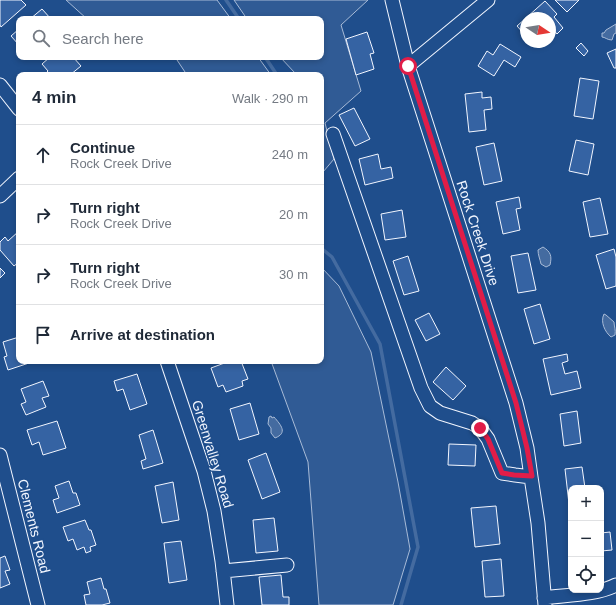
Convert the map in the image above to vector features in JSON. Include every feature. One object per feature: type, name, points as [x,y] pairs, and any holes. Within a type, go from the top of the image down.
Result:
[{"type":"street","name":"Rock Creek Drive","points":[[392,0],[408,66],[516,403],[532,476],[538,523],[544,601]]},
{"type":"street","points":[[408,66],[488,0]]},
{"type":"street","points":[[0,85],[16,105]]},
{"type":"street","points":[[333,134],[421,388],[430,406],[440,413],[472,423],[480,428],[488,439],[502,473],[532,476]]},
{"type":"street","points":[[0,196],[16,181]]},
{"type":"street","name":"Greenvalley Road","points":[[168,364],[204,471],[214,511],[227,605]]},
{"type":"street","name":"Clements Road","points":[[0,455],[38,605]]},
{"type":"street","points":[[223,571],[287,565]]},
{"type":"street","points":[[544,601],[589,593],[616,585]]},
{"type":"shaded area","points":[[66,0],[217,0],[229,16],[84,16]]},
{"type":"shaded area","points":[[234,0],[368,0],[341,25],[361,91],[325,123],[334,159],[324,171],[324,72],[294,72],[283,60],[324,60],[324,16],[245,16]]},
{"type":"shaded area","points":[[616,24],[616,33],[614,34],[612,40],[602,37],[602,33]]},
{"type":"shaded area","points":[[177,60],[260,60],[269,72],[185,72]]},
{"type":"shaded area","points":[[543,247],[548,251],[551,257],[550,265],[546,267],[541,264],[538,254],[538,250]]},
{"type":"shaded area","points":[[324,270],[339,286],[371,352],[398,482],[410,549],[393,605],[319,605],[308,462],[272,364],[324,364]]},
{"type":"shaded area","points":[[604,314],[614,322],[615,335],[611,337],[604,327]]},
{"type":"shaded area","points":[[271,416],[272,418],[274,417],[282,429],[281,434],[275,438],[271,433],[271,428],[268,424],[269,417]]},
{"type":"building","points":[[0,0],[21,0],[26,5],[1,27],[0,25]]},
{"type":"building","points":[[555,0],[579,0],[567,12]]},
{"type":"building","points":[[545,1],[555,12],[533,12]]},
{"type":"building","points":[[42,9],[48,16],[34,16]]},
{"type":"building","points":[[556,19],[563,28],[557,34],[556,33]]},
{"type":"building","points":[[16,32],[16,42],[11,36]]},
{"type":"building","points":[[367,32],[374,53],[370,54],[374,69],[356,75],[346,39]]},
{"type":"building","points":[[581,43],[588,51],[584,56],[576,48]]},
{"type":"building","points":[[500,44],[521,57],[515,67],[504,60],[494,76],[478,66],[487,51],[493,55]]},
{"type":"building","points":[[616,49],[616,68],[614,68],[607,53]]},
{"type":"building","points":[[47,60],[76,60],[81,66],[74,72],[47,72],[48,71],[42,64]]},
{"type":"building","points":[[580,78],[599,81],[593,119],[574,116]]},
{"type":"building","points":[[482,92],[482,98],[491,97],[492,109],[484,110],[486,130],[469,132],[465,94]]},
{"type":"building","points":[[354,108],[370,139],[355,146],[339,115]]},
{"type":"building","points":[[576,140],[594,144],[588,175],[569,171]]},
{"type":"building","points":[[494,143],[502,181],[484,185],[476,147]]},
{"type":"building","points":[[378,154],[381,169],[391,167],[393,178],[365,185],[359,159]]},
{"type":"building","points":[[519,197],[521,208],[516,209],[520,230],[503,234],[496,202]]},
{"type":"building","points":[[600,198],[608,234],[590,237],[583,202]]},
{"type":"building","points":[[402,210],[406,237],[385,240],[381,214]]},
{"type":"building","points":[[16,234],[16,264],[14,266],[0,250],[0,242],[5,237],[8,241]]},
{"type":"building","points":[[614,249],[616,257],[616,286],[606,289],[596,255]]},
{"type":"building","points":[[528,253],[536,290],[518,293],[511,256]]},
{"type":"building","points":[[408,256],[419,291],[404,295],[393,261]]},
{"type":"building","points":[[0,268],[5,273],[0,278]]},
{"type":"building","points":[[540,304],[550,339],[534,344],[524,309]]},
{"type":"building","points":[[429,313],[440,334],[426,341],[415,320]]},
{"type":"building","points":[[16,338],[16,364],[26,364],[8,370],[4,357],[7,356],[3,342]]},
{"type":"building","points":[[567,354],[568,361],[562,363],[565,374],[577,371],[581,388],[551,395],[543,359]]},
{"type":"building","points":[[222,364],[242,364],[248,379],[242,381],[243,386],[226,392],[223,385],[218,387],[211,368]]},
{"type":"building","points":[[446,367],[466,386],[453,400],[433,382]]},
{"type":"building","points":[[137,374],[147,404],[130,410],[123,389],[117,391],[114,381]]},
{"type":"building","points":[[43,381],[49,396],[42,398],[46,407],[26,415],[21,404],[26,402],[21,389]]},
{"type":"building","points":[[250,403],[259,434],[239,440],[230,409]]},
{"type":"building","points":[[577,411],[581,443],[564,446],[560,414]]},
{"type":"building","points":[[57,421],[66,448],[43,455],[39,442],[32,445],[27,430]]},
{"type":"building","points":[[153,430],[163,463],[143,469],[141,461],[146,459],[139,435]]},
{"type":"building","points":[[449,444],[476,445],[475,466],[448,465]]},
{"type":"building","points":[[266,453],[280,492],[262,499],[248,460]]},
{"type":"building","points":[[582,467],[585,485],[568,485],[568,495],[565,469]]},
{"type":"building","points":[[69,481],[73,493],[76,493],[80,505],[57,513],[53,500],[59,498],[55,486]]},
{"type":"building","points":[[173,482],[179,520],[162,523],[155,486]]},
{"type":"building","points":[[496,506],[500,544],[475,547],[471,508]]},
{"type":"building","points":[[274,518],[278,551],[256,553],[253,520]]},
{"type":"building","points":[[85,520],[89,530],[91,530],[96,545],[90,547],[91,551],[86,553],[84,547],[77,550],[73,539],[68,541],[63,527]]},
{"type":"building","points":[[610,532],[612,550],[604,551],[604,533]]},
{"type":"building","points":[[181,541],[187,580],[169,583],[164,543]]},
{"type":"building","points":[[5,556],[10,570],[5,571],[10,584],[0,588],[0,558]]},
{"type":"building","points":[[501,559],[504,596],[485,597],[482,561]]},
{"type":"building","points":[[281,575],[283,597],[289,597],[289,605],[262,605],[259,577]]},
{"type":"building","points":[[101,578],[110,603],[102,605],[86,605],[84,595],[90,594],[87,582]]},
{"type":"waterway","points":[[226,0],[237,16]]},
{"type":"waterway","points":[[267,60],[275,72]]},
{"type":"waterway","points":[[324,250],[332,257],[380,344],[418,547],[401,605]]},
{"type":"route","points":[[408,66],[516,403],[532,476],[502,473],[488,439],[480,428]]}]
